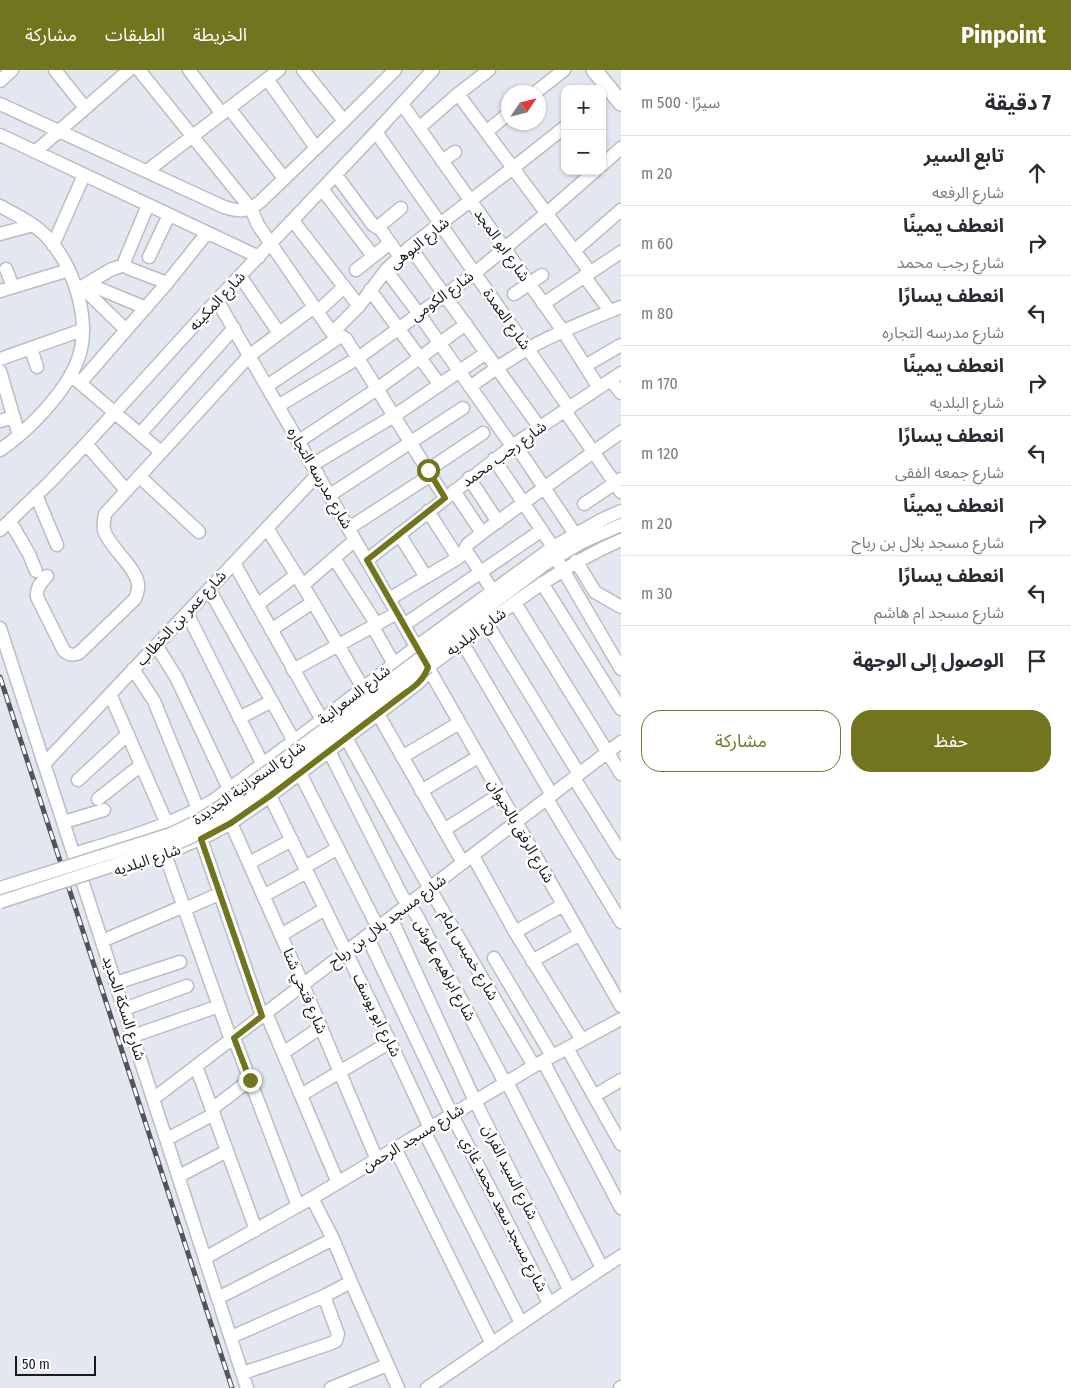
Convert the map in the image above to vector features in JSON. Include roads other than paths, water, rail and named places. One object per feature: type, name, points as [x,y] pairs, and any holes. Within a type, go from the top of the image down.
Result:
[{"type":"main road","points":[[594,70],[602,85]]},
{"type":"main road","points":[[606,93],[621,103]]},
{"type":"street","points":[[0,80],[12,70]]},
{"type":"street","points":[[55,70],[85,108]]},
{"type":"street","points":[[35,152],[129,70]]},
{"type":"street","points":[[139,70],[250,209],[258,225],[315,310],[337,334],[346,339],[430,472],[482,533]]},
{"type":"street","points":[[189,70],[284,178]]},
{"type":"street","points":[[147,171],[279,70]]},
{"type":"street","points":[[303,70],[344,121]]},
{"type":"street","points":[[0,104],[224,207],[237,210],[250,209],[261,201],[395,70]]},
{"type":"street","name":"شارع المكينه","points":[[0,530],[86,444],[217,300],[433,70]]},
{"type":"street","points":[[419,128],[489,70]]},
{"type":"street","points":[[545,85],[564,70]]},
{"type":"street","points":[[267,80],[316,148]]},
{"type":"street","points":[[458,94],[547,213],[574,251],[587,274],[615,309],[562,331],[528,349],[470,386]]},
{"type":"street","name":"شارع ابو المجد","points":[[402,104],[544,304],[599,388]]},
{"type":"street","points":[[486,132],[501,120]]},
{"type":"street","name":"شارع البوهى","points":[[267,386],[337,334],[386,270],[410,247],[441,225],[561,130]]},
{"type":"street","name":"شارع العمدة","points":[[376,132],[528,349],[593,452],[619,485]]},
{"type":"street","points":[[0,136],[258,257]]},
{"type":"street","points":[[606,161],[621,148]]},
{"type":"street","points":[[442,161],[455,152]]},
{"type":"street","points":[[53,245],[84,175]]},
{"type":"street","points":[[336,175],[400,257]]},
{"type":"street","name":"شارع الكومى","points":[[278,406],[358,358],[445,296],[504,249],[590,175]]},
{"type":"street","points":[[322,189],[373,256]]},
{"type":"street","points":[[125,265],[125,260],[148,205]]},
{"type":"street","points":[[0,206],[34,225],[53,245],[82,287],[126,330]]},
{"type":"street","points":[[378,228],[401,208]]},
{"type":"street","points":[[574,251],[621,210]]},
{"type":"street","points":[[149,257],[170,215]]},
{"type":"street","points":[[293,220],[359,306]]},
{"type":"street","points":[[0,234],[34,225]]},
{"type":"street","points":[[0,450],[19,435],[126,330],[207,233]]},
{"type":"street","points":[[356,270],[390,243]]},
{"type":"street","points":[[410,247],[540,428]]},
{"type":"street","points":[[544,304],[621,252]]},
{"type":"street","points":[[125,265],[128,268],[167,283]]},
{"type":"street","points":[[82,287],[112,269],[125,265]]},
{"type":"street","points":[[6,269],[13,287]]},
{"type":"street","points":[[0,291],[69,270]]},
{"type":"street","points":[[386,270],[514,445],[576,534]]},
{"type":"street","points":[[514,294],[542,275]]},
{"type":"street","points":[[240,276],[279,333]]},
{"type":"street","points":[[82,287],[146,308]]},
{"type":"street","points":[[75,379],[81,346],[82,287]]},
{"type":"street","points":[[10,521],[41,574],[36,591],[37,597],[64,651],[74,655],[79,653],[135,599],[138,592],[136,576],[104,531],[105,514],[249,356],[279,333],[315,310],[344,287]]},
{"type":"street","points":[[370,290],[440,385]]},
{"type":"street","name":"شارع مدرسه التجاره","points":[[217,300],[422,657]]},
{"type":"street","points":[[299,441],[377,389],[466,324]]},
{"type":"street","points":[[140,434],[234,328]]},
{"type":"street","points":[[0,360],[82,330]]},
{"type":"street","points":[[585,366],[621,345]]},
{"type":"street","points":[[31,349],[37,367]]},
{"type":"street","name":"شارع عمر بن الخطاب","points":[[45,763],[267,528],[315,470],[486,353]]},
{"type":"street","points":[[0,370],[19,435]]},
{"type":"street","points":[[616,376],[621,393]]},
{"type":"street","name":"شارع رجب محمد","points":[[367,560],[494,459],[616,376]]},
{"type":"street","points":[[75,379],[161,452]]},
{"type":"street","points":[[330,495],[463,408]]},
{"type":"street","points":[[0,421],[14,417]]},
{"type":"street","points":[[389,599],[461,554],[468,544],[482,533],[621,432]]},
{"type":"street","points":[[257,605],[334,558],[352,534],[483,433]]},
{"type":"street","points":[[86,444],[126,490]]},
{"type":"street","points":[[494,459],[542,530],[562,569],[621,669]]},
{"type":"street","points":[[139,476],[199,532]]},
{"type":"street","points":[[470,478],[498,522]]},
{"type":"street","points":[[584,504],[619,485]]},
{"type":"street","points":[[36,496],[57,545]]},
{"type":"street","points":[[428,511],[461,554],[481,572],[493,591]]},
{"type":"street","name":"شارع السعرانية","points":[[74,854],[167,824],[198,809],[262,765],[394,664],[422,657],[493,591],[554,552],[576,534],[621,511]]},
{"type":"street","name":"شارع البلديه","points":[[83,881],[165,854],[201,839],[231,823],[270,796],[420,681],[422,657],[527,576],[554,552],[621,525]]},
{"type":"street","points":[[267,528],[300,580],[363,688]]},
{"type":"street","points":[[404,625],[542,530]]},
{"type":"street","points":[[399,534],[426,577]]},
{"type":"street","name":"شارع البلديه","points":[[422,657],[462,642],[562,569],[621,540]]},
{"type":"street","points":[[334,558],[375,626],[394,664]]},
{"type":"street","points":[[576,561],[595,592],[621,607]]},
{"type":"street","points":[[234,563],[322,720]]},
{"type":"street","points":[[542,583],[621,709]]},
{"type":"street","points":[[209,589],[294,741]]},
{"type":"street","points":[[271,630],[313,602]]},
{"type":"street","points":[[515,603],[621,774]]},
{"type":"street","points":[[187,612],[262,765]]},
{"type":"street","points":[[293,670],[397,613]]},
{"type":"street","points":[[487,624],[621,854]]},
{"type":"street","name":"شارع السكة الحديد","points":[[0,628],[247,1388]]},
{"type":"street","points":[[462,642],[621,922]]},
{"type":"street","points":[[156,645],[176,677],[229,789]]},
{"type":"street","name":"شارع الرفق بالحيوان","points":[[422,657],[621,1006]]},
{"type":"street","name":"شارع السعرانية الجديدة","points":[[0,888],[158,838],[196,822],[220,807],[422,657]]},
{"type":"street","name":"شارع السعرانية الجديدة","points":[[0,902],[166,848],[208,828],[225,818],[422,657]]},
{"type":"street","points":[[133,669],[154,702],[198,809]]},
{"type":"street","points":[[110,694],[167,824]]},
{"type":"street","points":[[239,718],[272,701]]},
{"type":"street","points":[[378,714],[444,830],[468,860],[582,1040]]},
{"type":"street","points":[[402,757],[459,723]]},
{"type":"street","points":[[78,780],[128,734]]},
{"type":"street","name":"شارع خميس إمام","points":[[346,738],[430,889],[543,1061]]},
{"type":"street","name":"شارع مسجد بلال بن رباح","points":[[154,1099],[621,742]]},
{"type":"street","name":"شارع ابراهيم علوش","points":[[329,751],[402,896],[416,914],[506,1082],[602,1268]]},
{"type":"street","points":[[422,791],[478,757]]},
{"type":"street","points":[[98,798],[141,765]]},
{"type":"street","points":[[300,773],[378,928]]},
{"type":"street","points":[[444,830],[500,794]]},
{"type":"street","name":"شارع ابو يوسف","points":[[270,796],[390,1042],[427,1129],[521,1323]]},
{"type":"street","points":[[64,822],[104,810]]},
{"type":"street","name":"شارع فتحي شتا","points":[[231,823],[303,985],[377,1160]]},
{"type":"street","points":[[201,839],[219,894],[264,1015],[283,1054],[338,1183]]},
{"type":"street","points":[[249,863],[292,840]]},
{"type":"street","points":[[263,896],[338,848]]},
{"type":"street","points":[[165,854],[219,1006],[250,1080],[298,1206]]},
{"type":"street","points":[[102,941],[219,894]]},
{"type":"street","points":[[515,932],[563,905]]},
{"type":"street","points":[[281,935],[325,909]]},
{"type":"street","name":"شارع السيد الفران","points":[[391,918],[474,1101],[569,1289]]},
{"type":"street","points":[[532,961],[580,934]]},
{"type":"street","name":"شارع مسجد سعد محمد غازي","points":[[367,936],[452,1115],[550,1303]]},
{"type":"street","points":[[494,958],[543,1061],[621,1208]]},
{"type":"street","points":[[116,983],[180,962]]},
{"type":"street","points":[[124,1010],[187,986]]},
{"type":"street","points":[[133,1036],[219,1006]]},
{"type":"street","name":"شارع مسجد الرحمن","points":[[205,1258],[338,1183],[506,1082],[621,1019]]},
{"type":"street","points":[[283,1054],[321,1027]]},
{"type":"street","points":[[301,1095],[390,1042]]},
{"type":"street","points":[[567,1048],[620,1138]]},
{"type":"street","points":[[196,1066],[256,1230]]},
{"type":"street","points":[[167,1139],[213,1111],[250,1080]]},
{"type":"street","points":[[594,1096],[621,1080]]},
{"type":"street","points":[[396,1148],[492,1344]]},
{"type":"street","points":[[179,1176],[228,1151]]},
{"type":"street","points":[[312,1198],[333,1239],[398,1388]]},
{"type":"street","points":[[218,1298],[333,1239]]},
{"type":"street","points":[[427,1388],[569,1289],[621,1256]]},
{"type":"street","points":[[231,1336],[324,1296],[351,1282]]},
{"type":"street","points":[[243,1373],[336,1340],[338,1334],[324,1296]]},
{"type":"street","points":[[331,1388],[387,1365]]},
{"type":"railway","points":[[0,677],[232,1388]]}]
